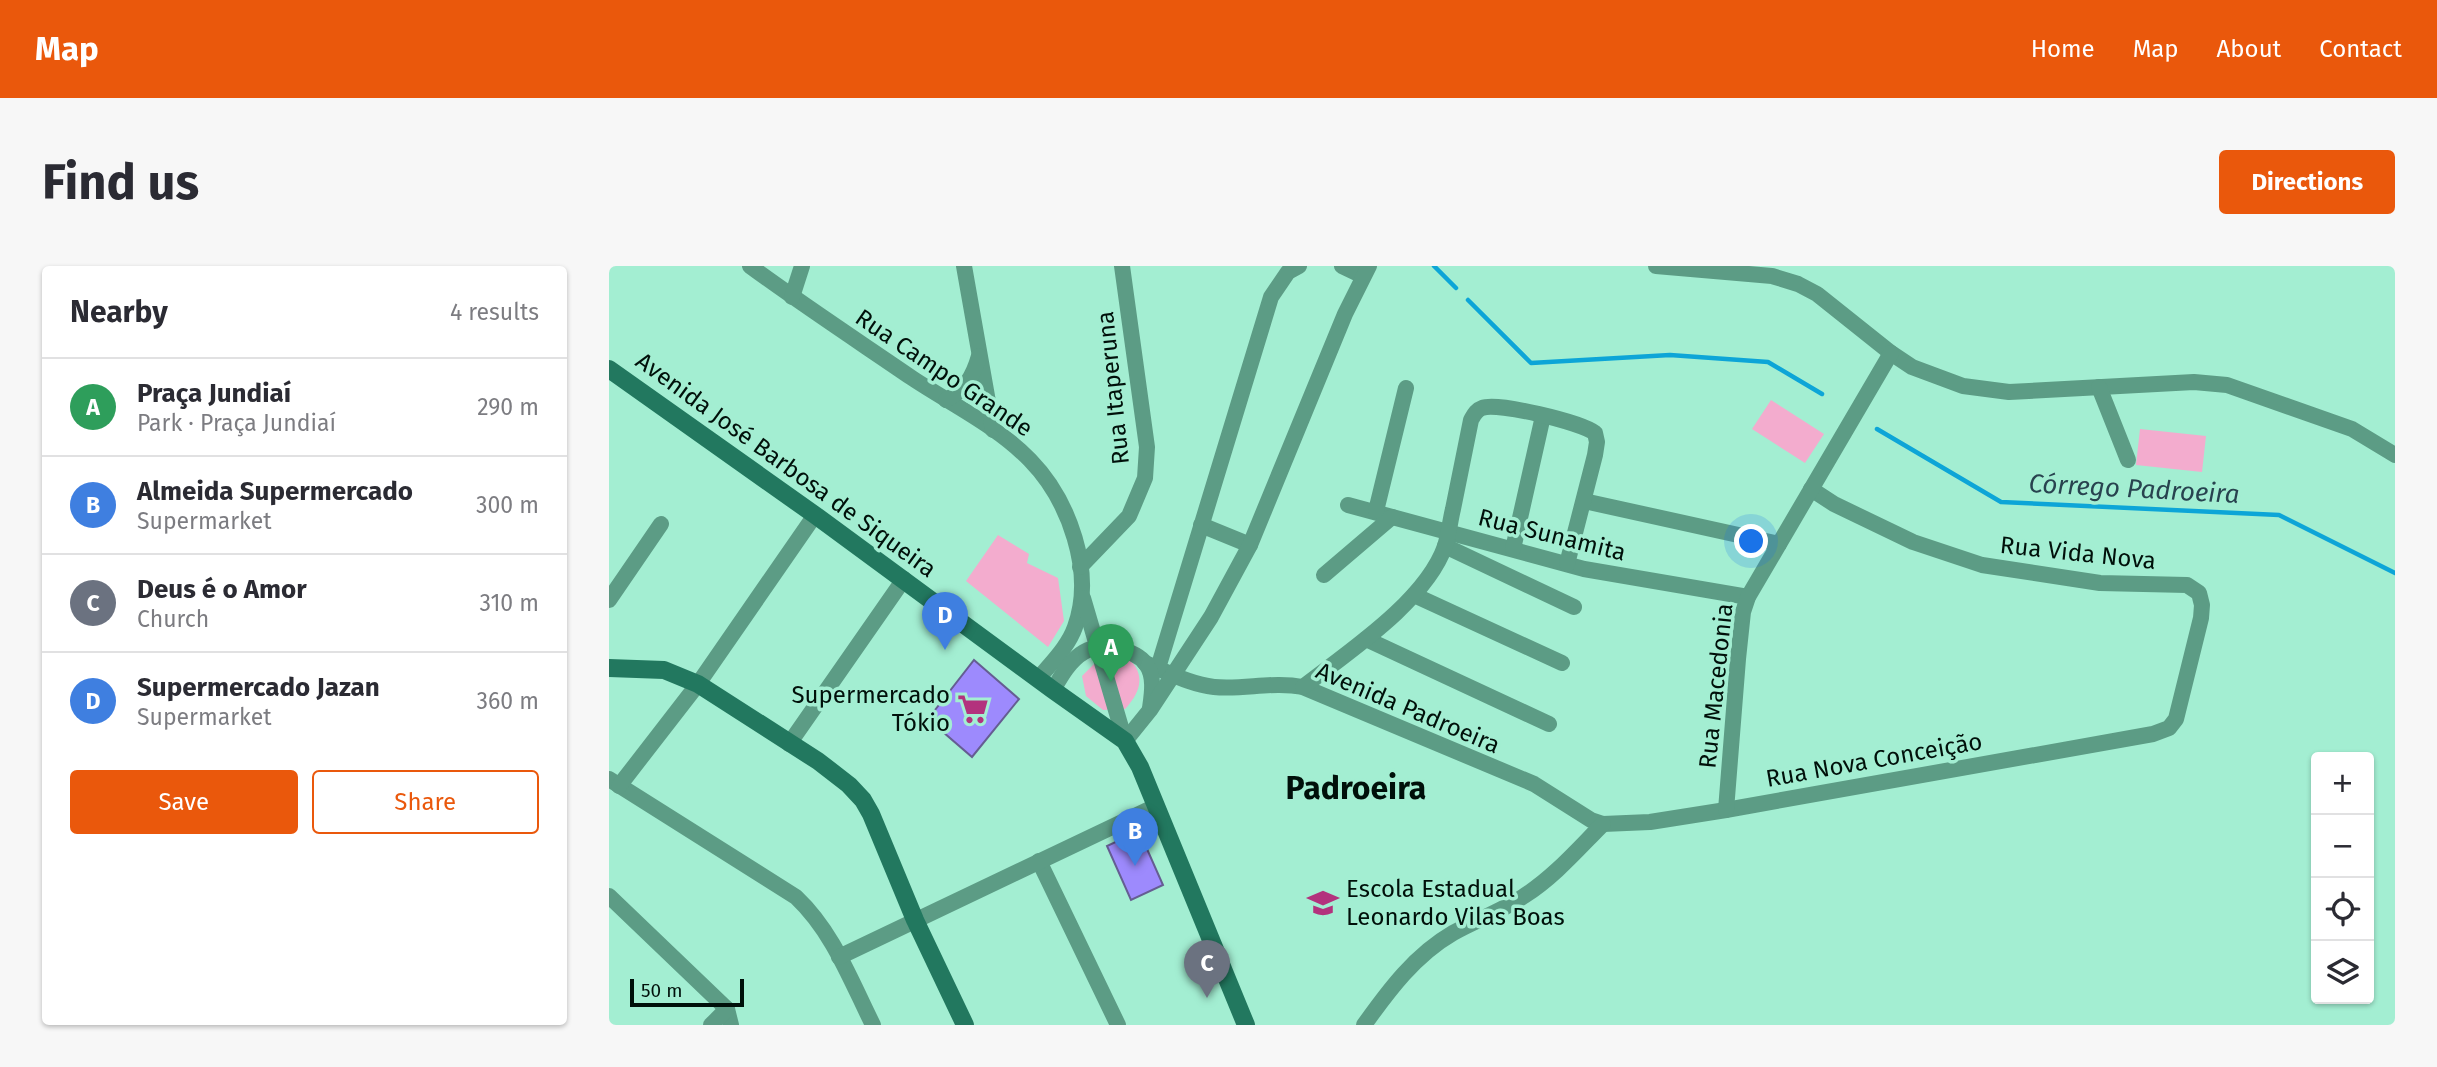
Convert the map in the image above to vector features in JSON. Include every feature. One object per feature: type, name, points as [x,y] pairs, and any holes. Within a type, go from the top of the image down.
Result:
[{"type":"main road","name":"Avenida José Barbosa de Siqueira","points":[[609,369],[905,579],[1125,741],[1140,766],[1246,1025]]},
{"type":"main road","points":[[609,668],[664,670],[698,684],[818,761],[849,785],[863,800],[915,920],[965,1025]]},
{"type":"street","name":"Rua Campo Grande","points":[[750,266],[993,430],[1028,458],[1051,486],[1076,544],[1081,588],[1076,626],[1070,639],[1038,679]]},
{"type":"street","points":[[792,296],[802,266]]},
{"type":"street","points":[[964,266],[993,430]]},
{"type":"street","name":"Rua Itaperuna","points":[[1080,567],[1129,516],[1145,478],[1147,447],[1122,266]]},
{"type":"street","points":[[1125,741],[1150,710],[1159,669],[1201,525],[1271,298],[1288,272],[1299,266]]},
{"type":"street","points":[[1150,710],[1153,689],[1151,677],[1195,642],[1250,545],[1366,271],[1342,266]]},
{"type":"street","points":[[1656,266],[1772,276],[1798,284],[1817,294],[1912,367],[1963,386],[2008,392],[2193,382],[2227,385],[2352,429],[2395,455]]},
{"type":"street","name":"Rua Macedonia","points":[[1726,810],[1738,659],[1743,612],[1748,597],[1891,353]]},
{"type":"street","points":[[946,400],[959,393],[968,383],[979,356]]},
{"type":"street","points":[[2099,387],[2128,460]]},
{"type":"street","points":[[1376,512],[1406,388]]},
{"type":"street","points":[[1303,687],[1366,639],[1413,596],[1432,570],[1447,539],[1471,420],[1477,411],[1492,406],[1571,423],[1595,433],[1597,442],[1567,565]]},
{"type":"street","points":[[1513,549],[1543,416]]},
{"type":"street","name":"Rua Vida Nova","points":[[1811,489],[1913,542],[1982,565],[2100,583],[2187,585],[2199,593],[2201,618],[2176,719],[2169,728],[2153,734]]},
{"type":"street","points":[[1584,501],[1779,544]]},
{"type":"street","name":"Rua Sunamita","points":[[1348,505],[1392,517],[1447,539],[1513,549],[1567,565],[1620,576],[1748,597]]},
{"type":"street","points":[[815,515],[698,684],[614,782],[796,897],[815,915],[829,936],[873,1025]]},
{"type":"street","points":[[1324,575],[1392,517]]},
{"type":"street","points":[[609,600],[661,524]]},
{"type":"street","points":[[1201,525],[1250,545]]},
{"type":"street","points":[[1447,539],[1574,607]]},
{"type":"street","points":[[789,744],[905,579]]},
{"type":"street","name":"Rua Campo Grande","points":[[1081,588],[1125,741]]},
{"type":"street","points":[[1413,596],[1562,663]]},
{"type":"street","points":[[1171,628],[1195,642]]},
{"type":"street","points":[[1366,639],[1549,724]]},
{"type":"street","points":[[1053,690],[1075,658],[1097,646]]},
{"type":"street","name":"Avenida Padroeira","points":[[1097,646],[1117,649],[1198,684],[1217,687],[1271,684],[1303,687],[1534,784],[1591,820],[1603,824]]},
{"type":"street","name":"Rua Nova Conceição","points":[[1603,824],[1650,822],[1726,810],[2153,734]]},
{"type":"street","points":[[839,957],[1156,806]]},
{"type":"street","points":[[1364,1025],[1387,993],[1420,957],[1451,934],[1523,897],[1547,879],[1603,824]]},
{"type":"street","points":[[1039,862],[1118,1025]]},
{"type":"street","points":[[609,896],[727,1009],[731,1025]]},
{"type":"street","points":[[711,1025],[727,1009]]},
{"type":"shaded area","points":[[1771,400],[1824,434],[1805,463],[1752,429]]},
{"type":"shaded area","points":[[2140,429],[2206,436],[2202,472],[2136,465]]},
{"type":"shaded area","points":[[998,535],[1029,554],[1027,563],[1058,578],[1064,621],[1048,647],[966,581]]},
{"type":"shaded area","points":[[1114,658],[1131,661],[1138,673],[1139,685],[1125,709],[1103,710],[1086,696],[1082,676],[1098,660]]},
{"type":"building","name":"Supermercado Tókio","points":[[974,660],[1019,699],[972,757],[928,719]]},
{"type":"building","points":[[1139,831],[1163,885],[1131,900],[1107,846]]},
{"type":"waterway","name":"Córrego Padroeira","points":[[1434,266],[1456,288]]},
{"type":"waterway","name":"Córrego Padroeira","points":[[1468,300],[1531,363],[1670,355],[1768,362],[1822,394]]},
{"type":"waterway","name":"Córrego Padroeira","points":[[1877,429],[2001,502],[2279,515],[2395,573]]},
{"type":"place","name":"Supermercado Jazan","points":[[945,650]]},
{"type":"place","name":"Praça Jundiaí","points":[[1111,682]]},
{"type":"place","name":"Supermercado Tókio","points":[[973,709]]},
{"type":"place","name":"Almeida Supermercado","points":[[1135,866]]},
{"type":"place","name":"Escola Estadual Leonardo Vilas Boas","points":[[1323,903]]},
{"type":"place","name":"Deus é o Amor","points":[[1207,998]]},
{"type":"district","name":"Padroeira","points":[[1356,788]]}]
